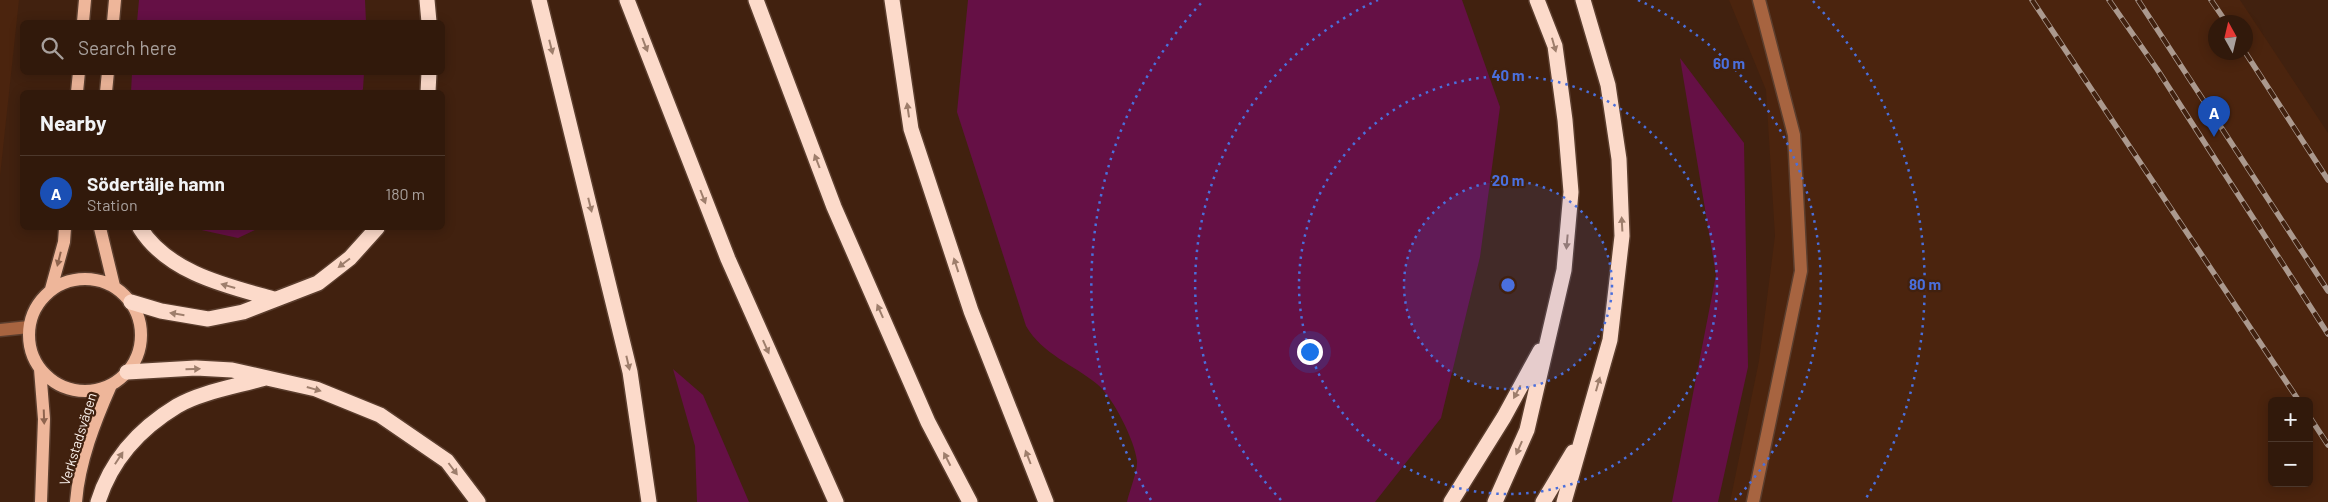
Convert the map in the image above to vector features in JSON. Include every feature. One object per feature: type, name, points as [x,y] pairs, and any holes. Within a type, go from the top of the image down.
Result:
[{"type":"highway","points":[[427,0],[429,20]]},
{"type":"highway","points":[[539,0],[630,372],[649,502]]},
{"type":"highway","points":[[627,0],[728,259],[836,502]]},
{"type":"highway","points":[[756,0],[834,207],[928,422],[970,502]]},
{"type":"highway","points":[[892,0],[911,129],[971,311],[1046,502]]},
{"type":"highway","points":[[1495,502],[1527,430],[1564,270],[1571,192],[1565,120],[1555,46],[1537,0]]},
{"type":"highway","points":[[1564,502],[1610,340],[1622,236],[1618,159],[1608,85],[1583,0]]},
{"type":"highway","points":[[428,90],[429,75]]},
{"type":"highway","points":[[141,230],[147,239],[176,263],[216,282],[274,299]]},
{"type":"highway","points":[[131,302],[161,311],[208,319],[243,312],[318,283],[350,258],[375,230]]},
{"type":"highway","points":[[1451,502],[1504,417],[1549,334]]},
{"type":"highway","points":[[127,372],[196,368],[232,370],[316,389],[380,415],[447,460],[478,502]]},
{"type":"highway","points":[[98,502],[119,455],[144,430],[178,406],[215,392],[266,378]]},
{"type":"highway","points":[[1543,502],[1585,431]]},
{"type":"main road","points":[[83,20],[85,0]]},
{"type":"main road","points":[[113,20],[115,0]]},
{"type":"main road","points":[[77,90],[79,75]]},
{"type":"main road","points":[[106,90],[108,75]]},
{"type":"main road","name":"Verkstadsvägen","points":[[51,289],[64,242],[65,230]]},
{"type":"main road","points":[[100,230],[114,286]]},
{"type":"main road","name":"Verkstadsvägen","points":[[40,369],[56,383],[78,391],[95,390],[111,385],[134,364],[141,343],[140,322],[131,302],[114,286],[104,281],[82,278],[71,280],[51,289],[36,306],[29,328],[30,349],[40,369],[44,419],[41,502]]},
{"type":"main road","name":"Verkstadsvägen","points":[[76,502],[77,487],[90,439],[111,385]]},
{"type":"lane","points":[[1753,502],[1801,272],[1794,135],[1758,0]]},
{"type":"lane","points":[[0,330],[29,328]]},
{"type":"shaded area","points":[[0,0],[19,0],[0,176]]},
{"type":"shaded area","points":[[139,0],[365,0],[366,20],[137,20]]},
{"type":"shaded area","points":[[968,0],[1462,0],[1500,107],[1480,257],[1441,418],[1375,502],[1127,502],[1137,465],[1128,431],[1103,390],[1088,377],[1049,352],[1026,326],[957,112]]},
{"type":"shaded area","points":[[1729,0],[2240,0],[2250,15],[2208,15],[2208,60],[2253,60],[2253,20],[2328,133],[2328,502],[1730,502],[1759,361],[1775,236],[1766,90]]},
{"type":"shaded area","points":[[1680,58],[1744,143],[1748,367],[1718,502],[1672,502],[1716,275]]},
{"type":"shaded area","points":[[132,75],[364,75],[362,90],[131,90]]},
{"type":"shaded area","points":[[201,230],[255,230],[238,238]]},
{"type":"shaded area","points":[[673,369],[703,395],[749,502],[697,502],[695,446]]},
{"type":"railway","points":[[2032,0],[2296,397]]},
{"type":"railway","points":[[2109,0],[2157,69],[2328,334]]},
{"type":"railway","points":[[2138,0],[2328,291]]},
{"type":"railway","points":[[2211,0],[2221,15]]},
{"type":"railway","points":[[2250,60],[2328,180]]},
{"type":"railway","points":[[2313,422],[2328,445]]},
{"type":"place","name":"Södertälje hamn","points":[[2214,137]]}]
